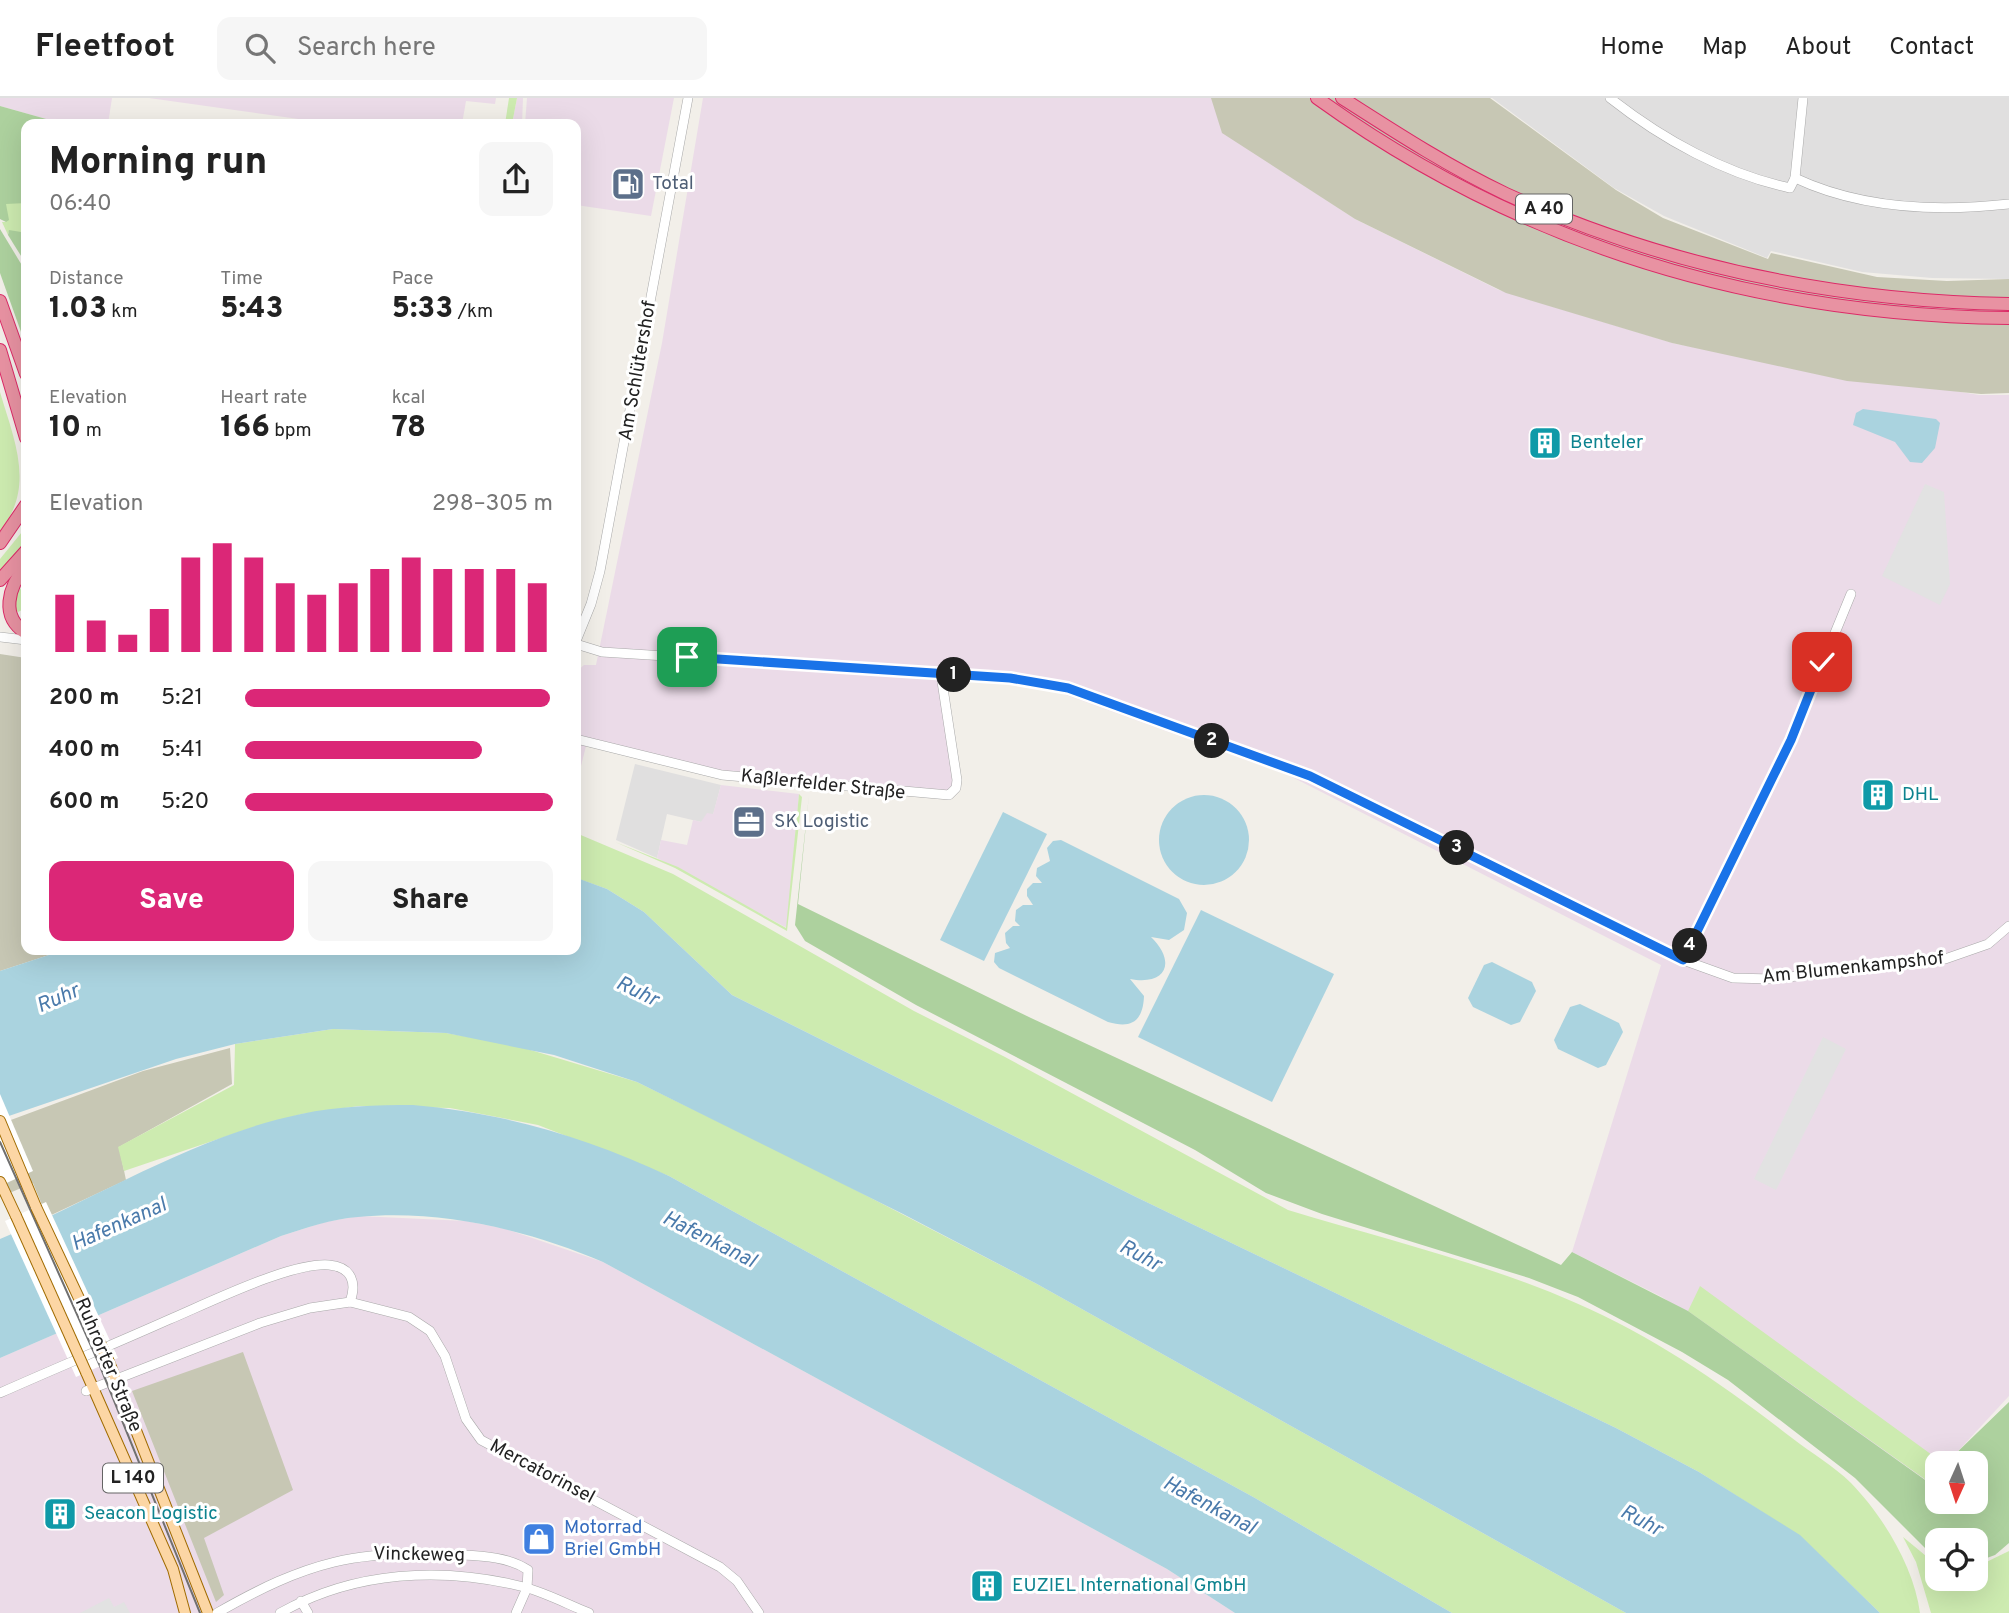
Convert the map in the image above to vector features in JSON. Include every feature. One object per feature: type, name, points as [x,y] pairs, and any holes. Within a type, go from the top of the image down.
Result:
[{"type":"highway","name":"A 40","points":[[1317,98],[1401,155],[1498,205],[1598,249],[1684,277],[1762,295],[1870,312],[1927,317],[2009,318]]},
{"type":"highway","name":"A 40","points":[[1342,98],[1410,142],[1505,193],[1606,234],[1690,262],[1765,279],[1871,296],[1928,303],[2009,304]]},
{"type":"highway","points":[[0,301],[21,360]]},
{"type":"highway","points":[[0,350],[21,421]]},
{"type":"highway","points":[[0,543],[21,512]]},
{"type":"highway","points":[[0,580],[21,557]]},
{"type":"highway","points":[[21,573],[8,590],[6,607],[10,619],[21,629]]},
{"type":"main road","name":"Ruhrorter Straße","points":[[0,1121],[36,1207],[109,1362],[212,1612]]},
{"type":"main road","name":"Ruhrorter Straße","points":[[1,1184],[86,1372],[89,1389],[173,1569],[185,1613]]},
{"type":"street","name":"Am Schlütershof","points":[[581,629],[600,571],[688,98]]},
{"type":"street","points":[[1610,98],[1665,136],[1714,162],[1790,188],[1795,178],[1803,98]]},
{"type":"street","points":[[1795,178],[1850,197],[1917,208],[2009,204]]},
{"type":"street","points":[[1683,960],[1791,740],[1851,594]]},
{"type":"street","points":[[0,637],[21,639]]},
{"type":"street","name":"Am Blumenkampshof","points":[[581,644],[602,652],[1022,679],[1068,688],[1310,776],[1683,960],[1733,978],[1772,979],[1945,959],[1988,944],[2009,926]]},
{"type":"street","name":"Kaßlerfelder Straße","points":[[581,740],[722,775],[948,795],[956,788],[957,780],[941,675]]},
{"type":"street","points":[[0,1393],[232,1292],[311,1267],[328,1265],[344,1268],[353,1278],[355,1289],[349,1302]]},
{"type":"street","name":"Mercatorinsel","points":[[89,1389],[260,1323],[310,1308],[349,1302],[400,1314],[417,1320],[427,1328],[445,1356],[466,1419],[481,1440],[720,1567],[737,1581],[759,1613]]},
{"type":"street","name":"Vinckeweg","points":[[212,1612],[290,1574],[367,1553],[414,1551],[486,1556],[519,1564],[528,1570],[527,1588]]},
{"type":"street","name":"Vinckeweg","points":[[279,1613],[301,1601],[364,1580],[392,1575],[460,1578],[527,1588],[589,1613]]},
{"type":"street","points":[[516,1613],[527,1588]]},
{"type":"street","points":[[301,1601],[308,1613]]},
{"type":"shaded area","points":[[0,98],[112,98],[109,119],[46,119],[0,106]]},
{"type":"shaded area","points":[[149,98],[496,98],[495,104],[466,101],[463,119],[298,119]]},
{"type":"shaded area","points":[[517,98],[523,98],[522,119],[513,119]]},
{"type":"shaded area","points":[[527,98],[674,98],[651,216],[581,206],[581,119],[525,119]]},
{"type":"shaded area","points":[[703,98],[1220,98],[1242,145],[1355,219],[1499,290],[1676,344],[1979,395],[2009,395],[2009,1396],[1958,1451],[1925,1451],[1925,1479],[1662,1297],[1572,1252],[1661,965],[1290,776],[1022,679],[941,675],[957,780],[949,795],[722,775],[587,742],[581,766],[581,668],[596,665],[662,343]]},
{"type":"shaded area","points":[[1211,98],[1490,98],[1616,190],[1663,218],[1768,259],[1771,253],[1877,277],[1947,281],[2009,279],[2009,393],[1981,394],[1847,381],[1672,343],[1506,293],[1355,219],[1222,133]]},
{"type":"shaded area","points":[[1492,98],[2009,98],[2009,279],[1932,278],[1862,272],[1771,251],[1767,258],[1664,216],[1614,188]]},
{"type":"shaded area","points":[[1925,484],[1944,492],[1950,584],[1940,605],[1882,576]]},
{"type":"shaded area","points":[[0,654],[21,657],[21,955],[49,955],[0,971]]},
{"type":"shaded area","points":[[635,764],[721,785],[713,815],[701,822],[667,814],[657,858],[616,840]]},
{"type":"shaded area","points":[[721,785],[799,794],[787,928],[657,858],[661,840],[687,845],[693,820],[701,822],[707,813],[713,814]]},
{"type":"shaded area","points":[[1823,1037],[1846,1049],[1776,1190],[1754,1179]]},
{"type":"shaded area","points":[[230,1048],[232,1084],[119,1147],[126,1180],[47,1217],[33,1183],[0,1197],[0,1124],[143,1071]]},
{"type":"shaded area","points":[[359,1216],[466,1221],[506,1229],[603,1262],[1167,1569],[1235,1613],[0,1613],[0,1358],[281,1236],[325,1222]]},
{"type":"shaded area","points":[[243,1352],[293,1490],[204,1538],[224,1595],[216,1602],[132,1391]]},
{"type":"shaded area","points":[[109,1598],[114,1607],[124,1602],[130,1613],[80,1613]]},
{"type":"green space","points":[[509,98],[517,98],[513,119],[506,119]]},
{"type":"green space","points":[[0,106],[46,119],[21,119],[21,203],[6,204],[9,220],[6,222],[0,219]]},
{"type":"green space","points":[[6,203],[21,203],[21,244],[8,232],[8,235],[2,222],[6,222]]},
{"type":"green space","points":[[0,229],[21,264],[21,332],[0,273]]},
{"type":"green space","points":[[9,230],[21,232],[21,256],[8,235]]},
{"type":"green space","points":[[0,392],[16,445],[20,480],[11,514],[0,531]]},
{"type":"green space","points":[[21,533],[21,548],[0,572],[0,559]]},
{"type":"green space","points":[[21,588],[21,610],[18,612],[15,608],[15,595]]},
{"type":"green space","points":[[799,794],[802,797],[787,931],[675,868],[615,842],[678,867],[786,928]]},
{"type":"green space","points":[[809,795],[798,904],[1031,1018],[1561,1265],[1572,1252],[1688,1311],[1925,1480],[1925,1514],[1988,1514],[1988,1451],[1958,1451],[2009,1402],[2009,1543],[1988,1558],[1988,1528],[1925,1528],[1925,1548],[1855,1478],[1728,1380],[1682,1352],[1578,1297],[1529,1278],[1322,1214],[1266,1193],[1195,1150],[916,1005],[805,941],[795,925]]},
{"type":"green space","points":[[581,835],[673,874],[914,1011],[1005,1057],[1288,1210],[1434,1252],[1506,1276],[1576,1303],[1634,1331],[1741,1399],[1851,1483],[1895,1543],[1911,1578],[1920,1613],[1880,1613],[1800,1536],[1699,1472],[1616,1428],[1136,1197],[732,995],[644,912],[607,889],[581,880]]},
{"type":"green space","points":[[333,1029],[446,1033],[514,1045],[637,1082],[815,1169],[1037,1284],[1626,1613],[1452,1613],[1255,1498],[669,1176],[538,1125],[450,1108],[359,1106],[302,1114],[251,1128],[124,1171],[118,1147],[234,1085],[235,1044]]},
{"type":"green space","points":[[1700,1286],[1927,1451],[1925,1479],[1688,1311]]},
{"type":"green space","points":[[1903,1537],[1925,1555],[1925,1591],[1988,1591],[1988,1561],[2009,1551],[2009,1613],[1931,1613],[1916,1562]]},
{"type":"water","points":[[1863,409],[1936,419],[1940,423],[1935,448],[1922,463],[1910,462],[1895,442],[1853,425],[1856,413]]},
{"type":"water","points":[[1204,795],[1221,799],[1236,808],[1245,823],[1249,840],[1245,857],[1236,872],[1221,881],[1204,885],[1187,881],[1172,872],[1163,857],[1159,840],[1163,823],[1172,808],[1187,799]]},
{"type":"water","points":[[1003,812],[1047,834],[984,961],[940,940]]},
{"type":"water","points":[[1061,840],[1179,899],[1187,913],[1184,930],[1169,940],[1151,937],[1164,955],[1164,970],[1152,979],[1130,979],[1144,996],[1141,1012],[1135,1021],[1130,1023],[1108,1022],[999,968],[994,962],[995,953],[1010,948],[1006,943],[1005,933],[1013,926],[1020,926],[1015,921],[1016,910],[1023,905],[1033,905],[1027,896],[1027,889],[1033,883],[1042,883],[1036,876],[1037,868],[1050,861],[1047,848],[1053,841]]},
{"type":"water","name":"Ruhr","points":[[581,879],[607,889],[644,912],[732,995],[1136,1197],[1616,1428],[1699,1472],[1800,1535],[1880,1613],[1626,1613],[1037,1284],[903,1214],[637,1082],[554,1055],[446,1033],[333,1029],[235,1044],[176,1059],[0,1119],[0,971],[49,955],[581,955]]},
{"type":"water","points":[[1201,910],[1334,974],[1272,1102],[1138,1037]]},
{"type":"water","points":[[1492,962],[1532,982],[1536,991],[1520,1022],[1511,1025],[1473,1007],[1468,998],[1484,965]]},
{"type":"water","points":[[1580,1004],[1619,1023],[1623,1032],[1606,1065],[1598,1068],[1558,1049],[1554,1040],[1570,1007]]},
{"type":"water","name":"Hafenkanal","points":[[413,1105],[480,1114],[544,1129],[607,1150],[669,1176],[1255,1498],[1452,1613],[1235,1613],[1167,1569],[603,1262],[544,1240],[483,1224],[389,1215],[348,1218],[319,1224],[281,1236],[0,1358],[0,1239],[185,1152],[262,1124],[329,1109]]},
{"type":"pier","points":[[0,1094],[33,1171],[0,1186]]},
{"type":"pier","points":[[46,1202],[118,1358],[76,1377],[5,1221]]},
{"type":"tram line","points":[[0,1142],[100,1366],[200,1613]]},
{"type":"place","name":"Total","points":[[628,184]]},
{"type":"place","name":"Benteler","points":[[1545,443]]},
{"type":"place","name":"DHL","points":[[1878,795]]},
{"type":"place","name":"SK Logistic","points":[[749,822]]},
{"type":"place","name":"Seacon Logistic","points":[[60,1514]]},
{"type":"place","name":"Motorrad Briel GmbH","points":[[539,1539]]},
{"type":"place","name":"EUZIEL International GmbH","points":[[987,1586]]},
{"type":"route","points":[[687,657],[1010,678],[1044,681],[1068,688],[1310,776],[1683,960],[1791,740],[1822,662]]}]
